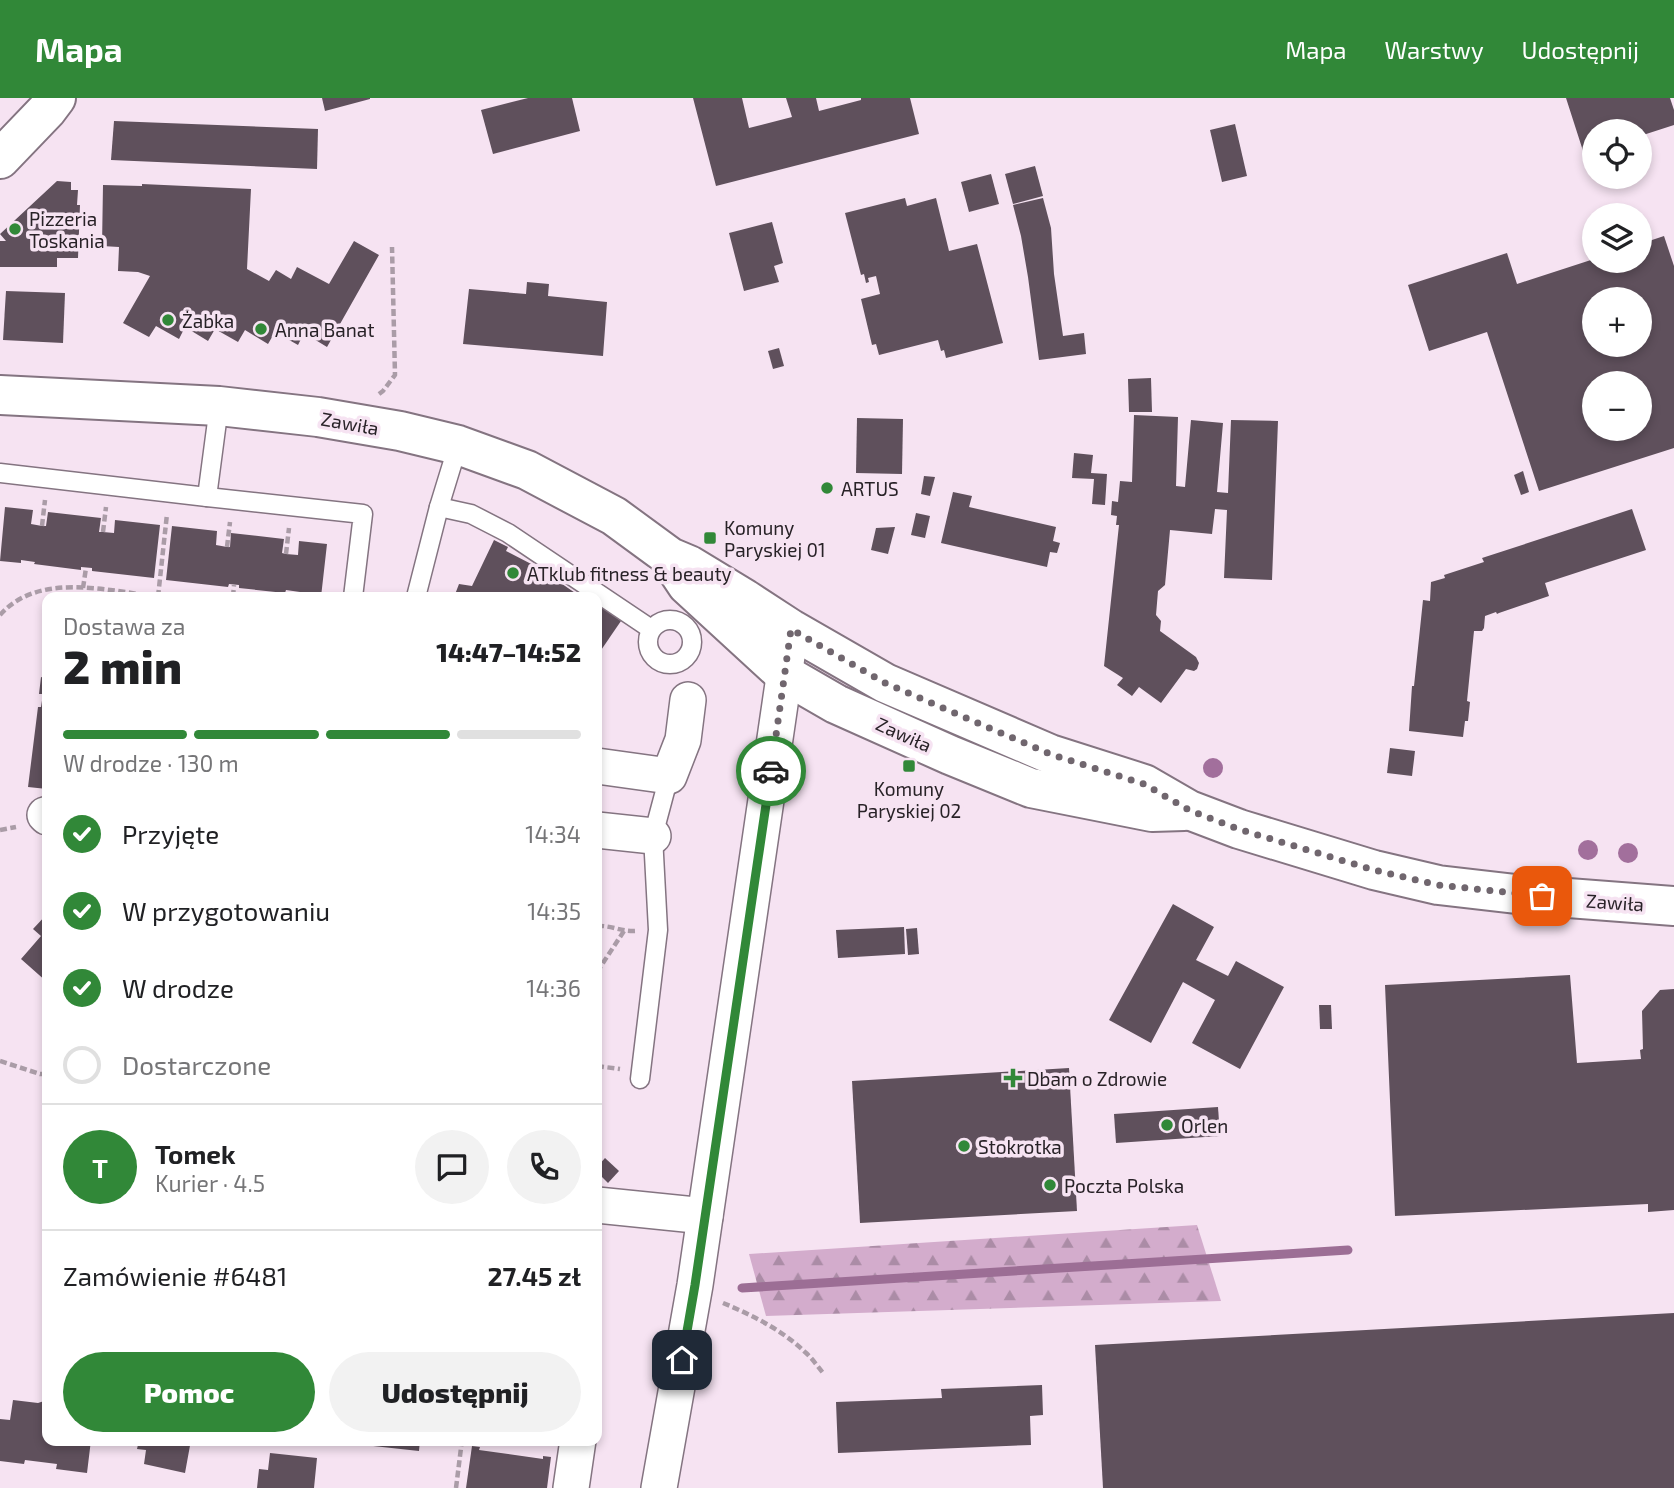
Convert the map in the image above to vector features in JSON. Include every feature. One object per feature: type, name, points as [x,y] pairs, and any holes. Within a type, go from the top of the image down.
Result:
[{"type":"street","points":[[0,159],[56,98]]},
{"type":"street","name":"Zawiła","points":[[0,395],[219,406],[318,417],[400,431],[458,445],[527,470],[614,516],[670,557],[689,565],[791,629],[885,683],[1050,754],[1144,784],[1189,810],[1238,829],[1374,870],[1438,885],[1674,906]]},
{"type":"street","name":"Zawiła","points":[[670,557],[687,585],[784,674],[836,704],[1031,788],[1152,812],[1189,810]]},
{"type":"street","points":[[659,1488],[695,1285],[791,629]]},
{"type":"street","points":[[602,767],[669,776],[683,740],[688,700]]},
{"type":"street","points":[[602,831],[653,836]]},
{"type":"street","points":[[602,1205],[705,1216]]},
{"type":"street","points":[[571,1488],[577,1446]]},
{"type":"lane","points":[[208,497],[219,406]]},
{"type":"lane","points":[[417,592],[458,445]]},
{"type":"lane","points":[[0,473],[363,514],[354,592]]},
{"type":"lane","points":[[439,507],[471,514],[508,533],[596,592]]},
{"type":"lane","points":[[602,596],[651,629]]},
{"type":"lane","points":[[640,1079],[658,930],[653,836],[669,776]]},
{"type":"path","points":[[372,397],[383,391],[395,375],[392,247]]},
{"type":"path","points":[[160,592],[170,492]]},
{"type":"path","points":[[83,588],[86,568]]},
{"type":"path","points":[[233,592],[234,585]]},
{"type":"path","points":[[0,615],[27,594],[50,588],[70,586],[117,592]]},
{"type":"path","points":[[602,926],[625,932],[658,930]]},
{"type":"path","points":[[602,965],[625,932]]},
{"type":"path","points":[[0,1061],[42,1073]]},
{"type":"path","points":[[722,1303],[746,1312],[777,1331],[805,1352],[824,1374]]},
{"type":"path","points":[[456,1488],[461,1446]]},
{"type":"green space","points":[[1197,1225],[1221,1301],[766,1316],[749,1254]]},
{"type":"building","points":[[322,98],[370,98],[370,99],[325,111]]},
{"type":"building","points":[[528,98],[572,98],[580,131],[493,154],[481,110]]},
{"type":"building","points":[[693,98],[742,98],[749,128],[792,117],[786,98],[816,98],[819,111],[861,98],[910,98],[919,134],[716,186]]},
{"type":"building","points":[[1566,98],[1670,98],[1674,110],[1674,125],[1652,132],[1652,119],[1582,119],[1582,148]]},
{"type":"building","points":[[114,121],[318,129],[317,169],[111,160]]},
{"type":"building","points":[[1235,124],[1247,176],[1222,182],[1210,130]]},
{"type":"building","points":[[1035,166],[1043,196],[1013,204],[1005,174]]},
{"type":"building","points":[[991,174],[999,204],[969,212],[961,182]]},
{"type":"building","points":[[57,181],[71,182],[71,190],[78,190],[78,258],[57,258],[57,267],[0,267],[0,241],[6,241],[0,234]]},
{"type":"building","points":[[103,185],[251,189],[247,269],[269,281],[276,270],[291,279],[297,267],[329,284],[354,241],[379,255],[327,347],[304,333],[298,345],[275,332],[268,344],[245,330],[238,342],[215,329],[208,341],[185,327],[179,339],[156,326],[149,337],[123,323],[150,276],[118,271],[119,247],[102,246]]},
{"type":"building","points":[[905,198],[907,206],[936,198],[949,251],[977,244],[1003,343],[946,358],[938,340],[879,355],[876,344],[872,345],[861,299],[880,294],[876,276],[868,278],[869,282],[866,283],[864,274],[861,275],[845,213]]},
{"type":"building","points":[[1043,198],[1051,228],[1063,336],[1084,333],[1086,354],[1039,360],[1028,277],[1013,205]]},
{"type":"building","points":[[772,222],[783,263],[774,266],[779,282],[744,291],[729,233]]},
{"type":"building","points":[[1664,236],[1674,266],[1674,448],[1539,491],[1487,332],[1429,351],[1408,285],[1507,253],[1517,284],[1582,263],[1582,273],[1652,273],[1652,240]]},
{"type":"building","points":[[527,282],[549,284],[548,296],[607,302],[603,356],[463,344],[469,289],[526,294]]},
{"type":"building","points":[[6,291],[65,293],[63,343],[3,340]]},
{"type":"building","points":[[779,348],[784,366],[773,369],[768,351]]},
{"type":"building","points":[[1151,378],[1152,412],[1129,412],[1128,379]]},
{"type":"building","points":[[1134,415],[1178,417],[1176,486],[1185,487],[1191,420],[1223,423],[1217,492],[1228,493],[1231,420],[1278,421],[1272,580],[1224,578],[1227,510],[1215,509],[1212,534],[1170,530],[1165,585],[1158,591],[1156,615],[1161,621],[1160,631],[1196,657],[1199,663],[1194,671],[1186,669],[1161,703],[1139,687],[1132,696],[1117,685],[1123,678],[1104,666],[1119,525],[1116,525],[1117,516],[1111,515],[1112,501],[1118,502],[1120,481],[1132,482]]},
{"type":"building","points":[[857,418],[903,419],[902,474],[856,473]]},
{"type":"building","points":[[1074,453],[1093,455],[1091,473],[1107,474],[1105,505],[1092,504],[1094,479],[1072,478]]},
{"type":"building","points":[[1523,471],[1529,492],[1521,495],[1514,475]]},
{"type":"building","points":[[924,476],[935,477],[930,496],[921,494]]},
{"type":"building","points":[[953,492],[972,496],[969,507],[1056,527],[1053,541],[1060,543],[1057,553],[1050,552],[1047,567],[941,543]]},
{"type":"building","points":[[5,507],[33,510],[31,524],[42,526],[46,526],[48,512],[101,518],[99,532],[114,533],[115,520],[160,525],[154,578],[92,571],[92,568],[81,567],[81,570],[34,564],[35,562],[21,560],[21,563],[0,561]]},
{"type":"building","points":[[1632,509],[1646,550],[1545,583],[1549,596],[1485,616],[1482,631],[1474,631],[1467,701],[1470,702],[1463,737],[1409,731],[1423,600],[1430,601],[1431,582],[1484,562],[1482,558]]},
{"type":"building","points":[[916,513],[930,516],[925,538],[911,535]]},
{"type":"building","points":[[172,526],[217,531],[216,545],[227,547],[230,547],[231,533],[284,539],[282,553],[286,554],[298,555],[299,541],[327,544],[322,592],[276,592],[239,588],[239,585],[229,584],[228,587],[166,580]]},
{"type":"building","points":[[895,527],[888,554],[871,550],[876,528]]},
{"type":"building","name":"ATklub fitness & beauty","points":[[494,540],[508,547],[506,551],[539,568],[574,592],[456,592],[459,584],[472,586]]},
{"type":"building","name":"ATklub fitness & beauty","points":[[602,608],[621,621],[602,649]]},
{"type":"building","points":[[41,677],[42,694],[39,694]]},
{"type":"building","points":[[42,700],[42,788],[28,787],[38,707],[41,707]]},
{"type":"building","points":[[1390,748],[1415,751],[1412,776],[1387,773]]},
{"type":"building","points":[[1173,904],[1214,927],[1196,960],[1228,976],[1236,961],[1284,987],[1240,1069],[1192,1043],[1215,1000],[1183,982],[1151,1043],[1109,1020]]},
{"type":"building","points":[[42,919],[42,978],[21,959],[41,936],[33,929]]},
{"type":"building","points":[[904,927],[905,954],[838,958],[836,930]]},
{"type":"building","points":[[917,928],[919,954],[908,955],[906,929]]},
{"type":"building","points":[[1570,975],[1577,1063],[1641,1059],[1642,1011],[1660,990],[1674,989],[1674,1210],[1648,1212],[1648,1204],[1395,1216],[1385,985]]},
{"type":"building","points":[[1319,1005],[1331,1005],[1332,1029],[1320,1029]]},
{"type":"building","name":"Stokrotka","points":[[1069,1068],[1077,1211],[860,1223],[852,1081]]},
{"type":"building","name":"Orlen","points":[[1218,1107],[1220,1136],[1116,1143],[1114,1114]]},
{"type":"building","points":[[605,1158],[619,1171],[608,1183],[602,1177],[602,1161]]},
{"type":"building","points":[[1674,1313],[1674,1488],[1103,1488],[1095,1345]]},
{"type":"building","points":[[1042,1385],[1043,1415],[1030,1416],[1031,1445],[838,1453],[836,1402],[942,1398],[941,1389]]},
{"type":"building","points":[[13,1400],[42,1402],[42,1446],[90,1446],[87,1473],[56,1469],[57,1464],[25,1460],[24,1464],[0,1461],[0,1419],[10,1420]]},
{"type":"building","points":[[138,1446],[190,1446],[185,1473],[144,1464],[146,1450],[137,1449]]},
{"type":"building","points":[[373,1446],[419,1446],[419,1451]]},
{"type":"building","points":[[472,1446],[480,1447],[479,1450],[543,1459],[543,1456],[551,1457],[547,1488],[466,1488]]},
{"type":"building","points":[[270,1453],[317,1458],[314,1488],[257,1488],[259,1469],[268,1470]]},
{"type":"waterway","points":[[742,1288],[1348,1250]]},
{"type":"way so far","points":[[771,771],[791,629],[885,683],[1050,754],[1144,784],[1189,810],[1238,829],[1374,870],[1438,885],[1542,896]]},
{"type":"place","name":"Pizzeria Toskania","points":[[15,229]]},
{"type":"place","name":"Żabka","points":[[168,320]]},
{"type":"place","name":"Anna Banat","points":[[261,329]]},
{"type":"place","name":"ARTUS","points":[[827,488]]},
{"type":"place","name":"Komuny Paryskiej 01","points":[[710,538]]},
{"type":"place","name":"ATklub fitness & beauty","points":[[513,573]]},
{"type":"place","name":"Komuny Paryskiej 02","points":[[909,766]]},
{"type":"place","name":"Dbam o Zdrowie","points":[[1013,1078]]},
{"type":"place","name":"Orlen","points":[[1167,1125]]},
{"type":"place","name":"Stokrotka","points":[[964,1146]]},
{"type":"place","name":"Poczta Polska","points":[[1050,1185]]},
{"type":"route","points":[[682,1360],[771,771]]}]
